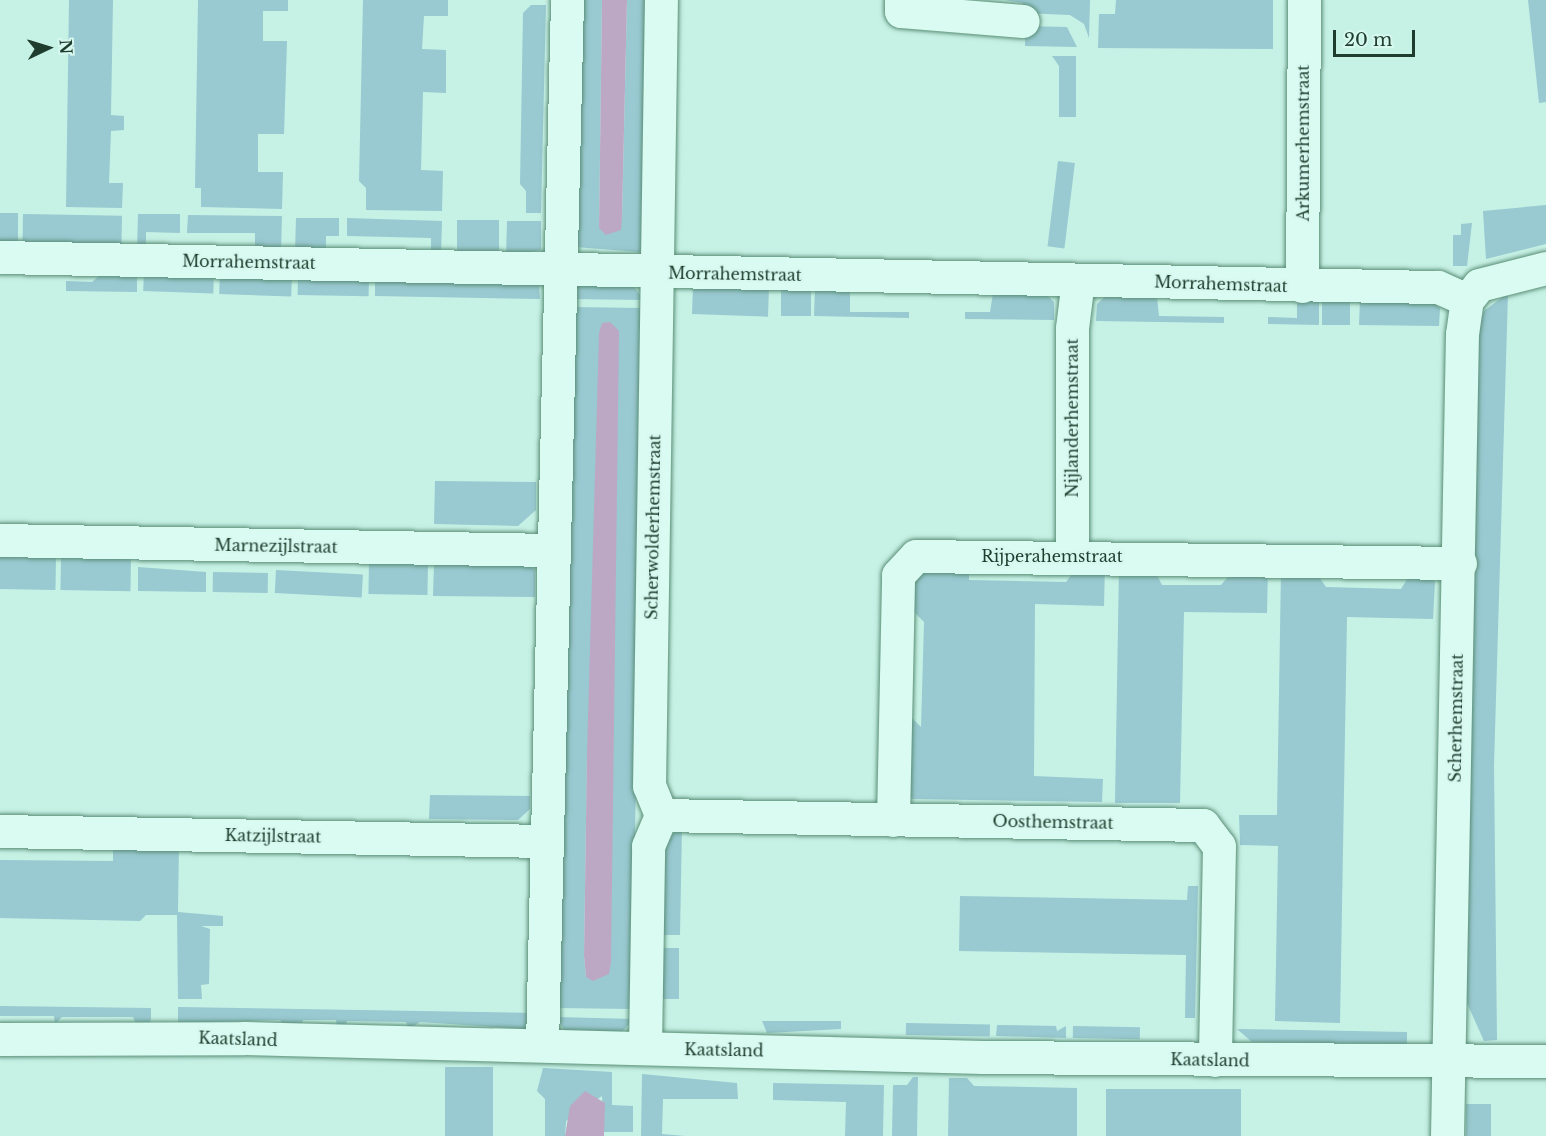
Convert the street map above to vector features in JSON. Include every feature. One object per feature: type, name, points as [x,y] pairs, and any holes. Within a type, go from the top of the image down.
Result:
[{"type":"street","points":[[542,1045],[567,0]]},
{"type":"street","name":"Scherwolderhemstraat","points":[[661,0],[649,786],[661,815]]},
{"type":"street","points":[[901,0],[901,11],[1023,21]]},
{"type":"street","name":"Arkumerhemstraat","points":[[1302,286],[1304,0]]},
{"type":"street","name":"Morrahemstraat","points":[[0,257],[1302,286],[1438,287],[1467,300]]},
{"type":"street","points":[[1467,300],[1479,285],[1546,268]]},
{"type":"street","name":"Nijlanderhemstraat","points":[[1072,556],[1072,328],[1078,280]]},
{"type":"street","name":"Scherhemstraat","points":[[1447,1136],[1467,300]]},
{"type":"street","name":"Marnezijlstraat","points":[[0,540],[553,549]]},
{"type":"street","name":"Rijperahemstraat","points":[[894,819],[898,575],[907,562],[916,556],[1072,556],[1460,563]]},
{"type":"street","points":[[645,1048],[648,846],[661,815]]},
{"type":"street","name":"Oosthemstraat","points":[[661,815],[1203,825],[1219,846],[1215,1060]]},
{"type":"street","name":"Katzijlstraat","points":[[0,831],[546,841]]},
{"type":"street","name":"Kaatsland","points":[[0,1039],[542,1045],[1448,1064],[1546,1061]]},
{"type":"shaded area","points":[[69,0],[113,0],[111,115],[124,116],[124,130],[111,131],[109,183],[123,183],[122,208],[66,207]]},
{"type":"shaded area","points":[[198,0],[288,0],[288,11],[263,11],[263,41],[287,41],[284,134],[258,134],[258,172],[283,172],[282,209],[201,207],[201,188],[195,188]]},
{"type":"shaded area","points":[[363,0],[448,0],[448,16],[424,16],[422,49],[446,50],[446,93],[423,92],[421,170],[443,171],[442,211],[366,210],[366,188],[359,181]]},
{"type":"shaded area","points":[[575,0],[602,0],[599,228],[622,219],[627,0],[650,0],[645,246],[639,252],[575,247]]},
{"type":"shaded area","points":[[602,0],[627,0],[621,230],[606,235],[599,228]]},
{"type":"shaded area","points":[[1005,0],[1090,0],[1089,38],[1084,24],[1070,15],[1023,13],[1023,3]]},
{"type":"shaded area","points":[[1116,0],[1273,0],[1273,49],[1098,48],[1099,14],[1115,14]]},
{"type":"shaded area","points":[[1528,0],[1546,0],[1546,102],[1539,103]]},
{"type":"shaded area","points":[[531,5],[546,5],[541,213],[526,213],[526,191],[520,184],[523,13]]},
{"type":"shaded area","points":[[1025,26],[1067,27],[1077,47],[1025,46]]},
{"type":"shaded area","points":[[1052,56],[1076,56],[1076,117],[1059,117],[1059,66]]},
{"type":"shaded area","points":[[1058,161],[1075,163],[1064,248],[1048,246]]},
{"type":"shaded area","points":[[1546,205],[1546,244],[1486,259],[1483,211]]},
{"type":"shaded area","points":[[0,213],[18,213],[18,247],[0,247]]},
{"type":"shaded area","points":[[23,214],[122,216],[121,250],[22,248]]},
{"type":"shaded area","points":[[138,214],[180,214],[180,233],[146,232],[146,251],[137,251]]},
{"type":"shaded area","points":[[188,215],[282,216],[281,251],[255,251],[255,233],[187,233]]},
{"type":"shaded area","points":[[296,218],[339,218],[339,236],[326,236],[326,251],[295,251]]},
{"type":"shaded area","points":[[347,218],[442,221],[441,255],[431,254],[431,238],[347,236]]},
{"type":"shaded area","points":[[457,220],[499,220],[499,257],[457,257]]},
{"type":"shaded area","points":[[507,221],[541,221],[541,250],[506,257]]},
{"type":"shaded area","points":[[1472,223],[1467,266],[1453,266],[1453,235],[1461,235],[1461,224]]},
{"type":"shaded area","points":[[106,270],[137,270],[137,292],[66,291],[66,281],[92,282]]},
{"type":"shaded area","points":[[144,270],[214,272],[213,293],[143,291]]},
{"type":"shaded area","points":[[220,272],[292,275],[291,296],[219,294]]},
{"type":"shaded area","points":[[298,274],[369,275],[369,296],[298,295]]},
{"type":"shaded area","points":[[375,275],[539,283],[540,299],[375,296]]},
{"type":"shaded area","points":[[632,284],[644,300],[570,299],[578,285]]},
{"type":"shaded area","points":[[693,286],[769,289],[768,317],[692,314]]},
{"type":"shaded area","points":[[781,288],[811,288],[811,316],[781,316]]},
{"type":"shaded area","points":[[815,289],[850,289],[850,312],[909,312],[909,318],[814,316]]},
{"type":"shaded area","points":[[1044,292],[1054,302],[1054,320],[965,319],[965,312],[990,312],[993,293]]},
{"type":"shaded area","points":[[1508,293],[1494,765],[1497,1040],[1484,1041],[1467,1003],[1463,765],[1475,337],[1484,311]]},
{"type":"shaded area","points":[[1108,294],[1157,297],[1159,316],[1224,317],[1224,323],[1096,321],[1097,304]]},
{"type":"shaded area","points":[[1319,298],[1319,325],[1268,324],[1268,317],[1297,318],[1297,299]]},
{"type":"shaded area","points":[[1322,299],[1350,299],[1350,325],[1322,325]]},
{"type":"shaded area","points":[[1360,299],[1433,303],[1440,308],[1439,326],[1359,325]]},
{"type":"shaded area","points":[[570,307],[644,308],[632,1009],[557,1008]],"holes":[[[587,753],[586,977],[584,956]]]},
{"type":"shaded area","points":[[610,322],[619,331],[611,962],[609,974],[593,981],[586,977],[584,956],[587,753],[599,333],[602,323]]},
{"type":"shaded area","points":[[435,481],[536,482],[536,510],[518,526],[434,524]]},
{"type":"shaded area","points":[[0,557],[56,558],[55,590],[0,589]]},
{"type":"shaded area","points":[[61,558],[131,559],[130,591],[60,590]]},
{"type":"shaded area","points":[[523,559],[535,570],[535,597],[433,596],[434,563]]},
{"type":"shaded area","points":[[369,562],[428,563],[427,595],[368,594]]},
{"type":"shaded area","points":[[932,563],[969,563],[969,580],[1066,582],[1078,566],[1105,566],[1104,606],[1035,604],[1034,776],[1103,779],[1102,802],[912,799],[904,790],[906,712],[921,727],[924,622],[908,606],[909,587]]},
{"type":"shaded area","points":[[1119,566],[1153,567],[1162,585],[1221,585],[1234,570],[1268,570],[1267,613],[1184,612],[1180,803],[1115,803]]},
{"type":"shaded area","points":[[138,567],[206,572],[206,592],[138,591]]},
{"type":"shaded area","points":[[276,570],[363,575],[362,598],[275,593]]},
{"type":"shaded area","points":[[1281,570],[1315,571],[1326,587],[1401,589],[1411,573],[1427,573],[1435,582],[1433,619],[1347,617],[1340,1023],[1275,1021],[1278,846],[1240,845],[1239,815],[1277,815]]},
{"type":"shaded area","points":[[213,572],[268,573],[268,593],[213,592]]},
{"type":"shaded area","points":[[430,795],[530,796],[530,809],[518,820],[429,819]]},
{"type":"shaded area","points":[[682,826],[680,935],[660,935],[662,844]]},
{"type":"shaded area","points":[[113,842],[179,843],[178,912],[223,916],[223,926],[201,926],[210,929],[209,984],[201,985],[202,999],[178,999],[177,915],[146,915],[140,921],[0,918],[0,860],[113,861]]},
{"type":"shaded area","points":[[1188,886],[1198,886],[1195,1018],[1185,1018],[1186,955],[959,951],[960,896],[1187,900]]},
{"type":"shaded area","points":[[660,948],[679,948],[679,999],[660,999]]},
{"type":"shaded area","points":[[0,1006],[151,1008],[151,1019],[149,1024],[136,1024],[133,1017],[62,1017],[55,1024],[54,1016],[0,1016]]},
{"type":"shaded area","points":[[178,1007],[535,1013],[526,1029],[420,1022],[409,1029],[406,1022],[347,1021],[345,1028],[337,1027],[336,1020],[303,1020],[300,1028],[285,1027],[280,1020],[178,1023]]},
{"type":"shaded area","points":[[556,1017],[634,1019],[620,1034],[565,1031]]},
{"type":"shaded area","points":[[762,1021],[841,1021],[841,1029],[767,1033]]},
{"type":"shaded area","points":[[906,1023],[990,1024],[990,1036],[906,1035]]},
{"type":"shaded area","points":[[997,1025],[1056,1026],[1057,1031],[1066,1026],[1066,1038],[996,1036]]},
{"type":"shaded area","points":[[1073,1026],[1140,1027],[1140,1039],[1073,1038]]},
{"type":"shaded area","points":[[1237,1029],[1407,1032],[1407,1044],[1252,1042]]},
{"type":"shaded area","points":[[445,1067],[493,1067],[493,1136],[445,1136]]},
{"type":"shaded area","points":[[543,1068],[612,1072],[612,1105],[633,1106],[633,1132],[604,1132],[602,1096],[566,1121],[565,1136],[545,1136],[545,1099],[537,1091]]},
{"type":"shaded area","points":[[642,1074],[737,1083],[738,1099],[663,1099],[662,1134],[685,1136],[641,1136]]},
{"type":"shaded area","points":[[913,1077],[918,1077],[917,1136],[892,1136],[893,1085],[907,1085]]},
{"type":"shaded area","points":[[949,1078],[967,1078],[974,1086],[1077,1088],[1077,1136],[948,1136]]},
{"type":"shaded area","points":[[773,1083],[884,1085],[883,1136],[845,1136],[846,1102],[773,1100]]},
{"type":"shaded area","points":[[1106,1089],[1241,1089],[1241,1136],[1106,1136]]},
{"type":"shaded area","points":[[585,1091],[605,1103],[604,1136],[565,1136],[570,1106]]},
{"type":"shaded area","points":[[1466,1104],[1491,1104],[1491,1136],[1466,1136]]}]
